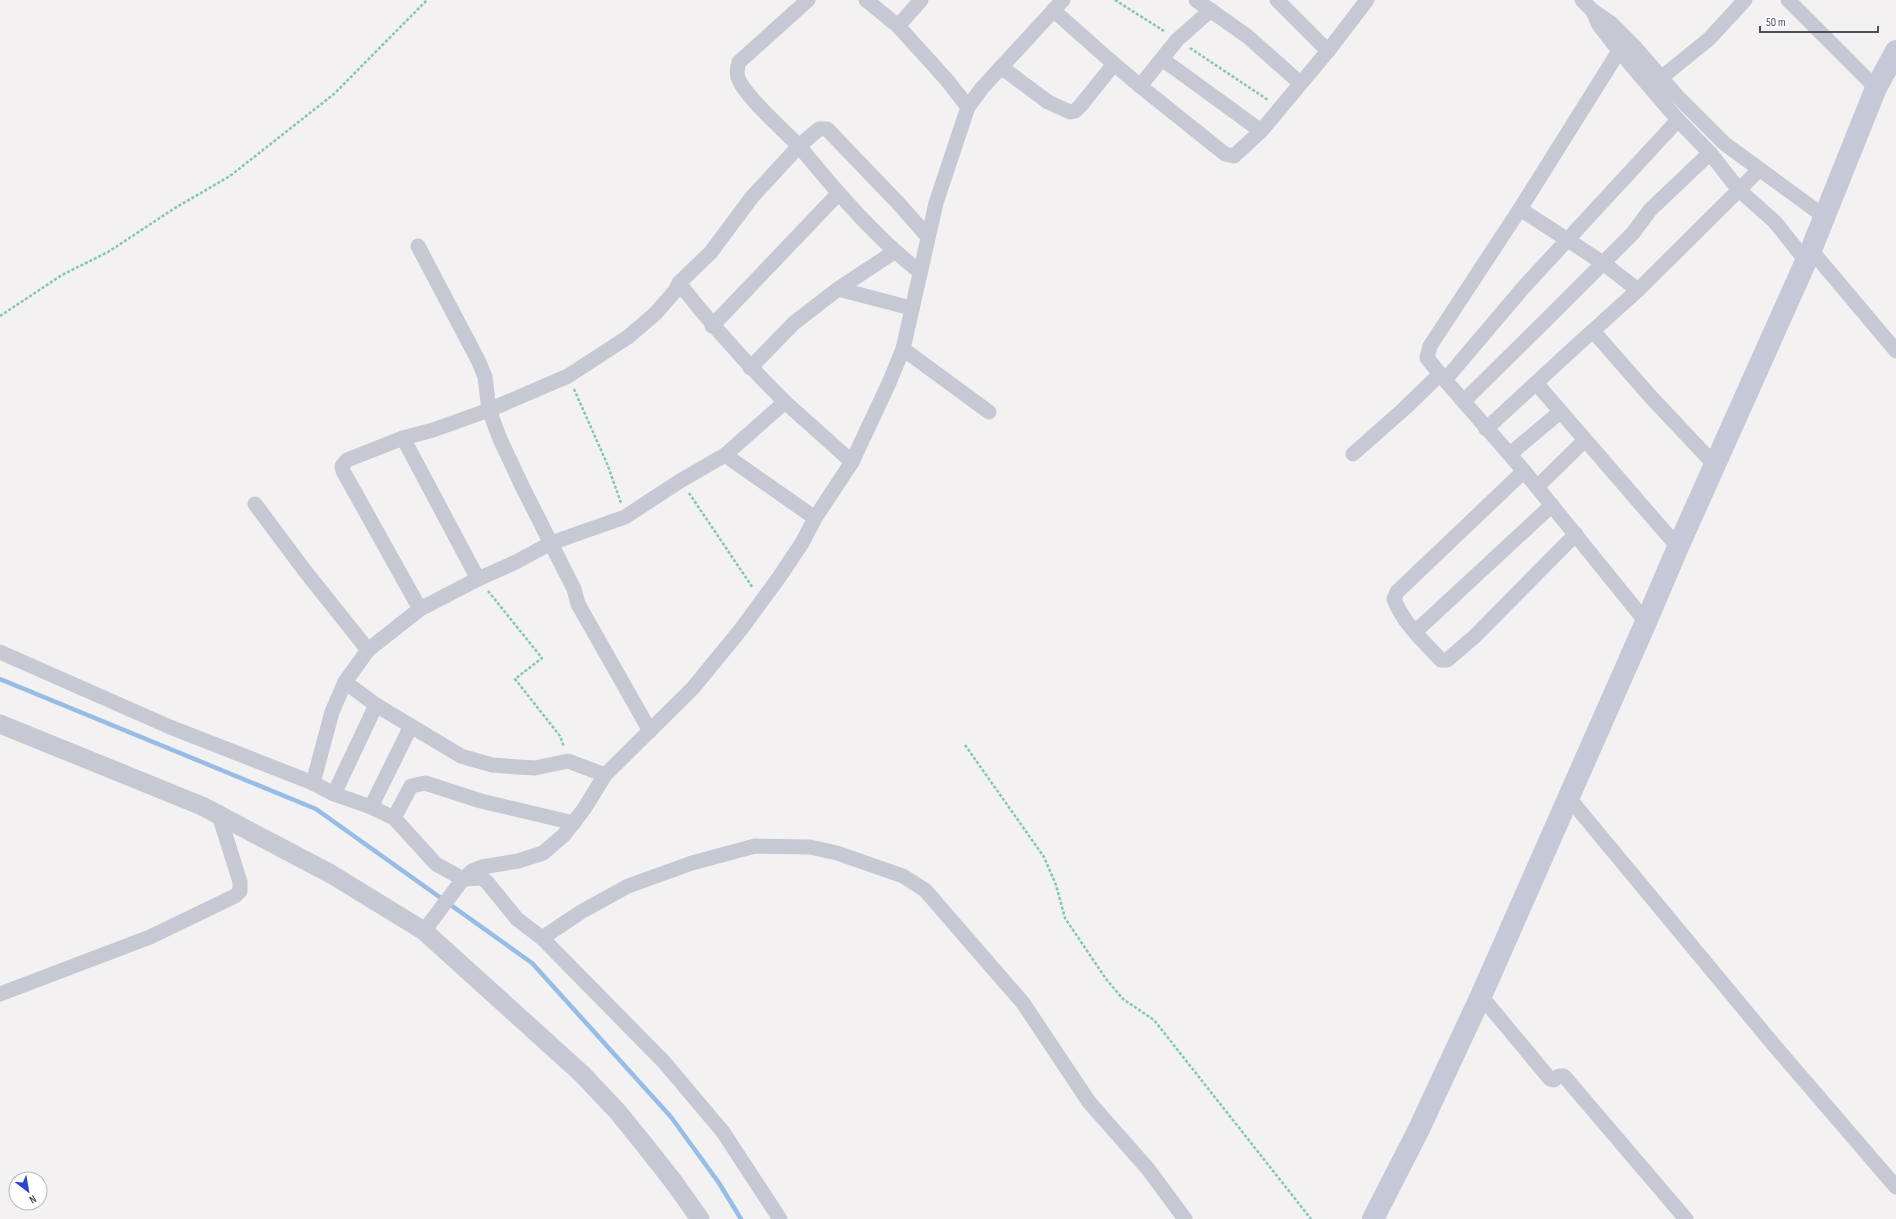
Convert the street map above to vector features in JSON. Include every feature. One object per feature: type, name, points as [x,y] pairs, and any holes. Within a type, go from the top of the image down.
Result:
[{"type":"main road","points":[[1373,1219],[1418,1131],[1481,996],[1714,464],[1825,217],[1876,88],[1896,51]]},
{"type":"street","points":[[808,0],[739,62],[737,69],[738,79],[745,90],[799,146],[838,194],[894,252],[920,272]]},
{"type":"street","points":[[866,0],[898,26],[946,79],[968,107]]},
{"type":"street","points":[[898,26],[921,0]]},
{"type":"street","points":[[1196,0],[1247,36],[1300,83]]},
{"type":"street","points":[[1277,0],[1328,51]]},
{"type":"street","points":[[428,926],[460,884],[472,871],[482,867],[518,861],[543,853],[560,840],[574,823],[605,775],[698,682],[742,628],[802,543],[815,518],[852,462],[890,383],[902,349],[936,203],[968,107],[1000,67],[1058,5],[1114,64],[1228,156],[1234,156],[1261,131],[1328,51],[1368,0]]},
{"type":"street","points":[[1662,77],[1709,39],[1746,0]]},
{"type":"street","points":[[1788,0],[1876,88]]},
{"type":"street","points":[[1588,5],[1612,24],[1662,77],[1676,95],[1725,144],[1825,217]]},
{"type":"street","points":[[1588,5],[1599,25],[1619,51],[1678,120],[1710,153],[1739,190],[1775,222],[1808,255],[1896,351]]},
{"type":"street","points":[[1140,86],[1177,40],[1211,10]]},
{"type":"street","points":[[1619,51],[1520,209],[1430,346],[1427,358],[1486,429],[1510,454],[1646,622]]},
{"type":"street","points":[[1162,59],[1261,131]]},
{"type":"street","points":[[1000,67],[1048,102],[1070,112],[1075,111],[1081,105],[1114,64]]},
{"type":"street","points":[[1353,454],[1442,377],[1678,120]]},
{"type":"street","points":[[420,609],[342,468],[347,460],[403,438],[433,430],[490,410],[568,376],[628,337],[656,313],[675,291],[679,283],[710,252],[752,197],[799,146],[819,129],[827,129],[900,205],[928,237]]},
{"type":"street","points":[[1464,401],[1633,233],[1650,210],[1710,153]]},
{"type":"street","points":[[1486,429],[1638,290],[1759,170]]},
{"type":"street","points":[[712,326],[838,194]]},
{"type":"street","points":[[1520,209],[1603,263],[1638,290]]},
{"type":"street","points":[[418,246],[486,377],[490,410],[500,439],[574,589],[578,604],[650,731]]},
{"type":"street","points":[[750,368],[794,323],[838,289],[894,252]]},
{"type":"street","points":[[679,283],[712,326],[750,368],[785,402],[852,462]]},
{"type":"street","points":[[838,289],[911,308]]},
{"type":"street","points":[[1593,331],[1650,396],[1714,464]]},
{"type":"street","points":[[902,349],[988,412]]},
{"type":"street","points":[[1536,383],[1678,547]]},
{"type":"street","points":[[313,783],[332,712],[345,682],[368,650],[420,609],[478,579],[516,562],[551,543],[626,517],[680,480],[724,455],[785,402]]},
{"type":"street","points":[[1510,454],[1560,412]]},
{"type":"street","points":[[403,438],[478,579]]},
{"type":"street","points":[[1537,487],[1585,440]]},
{"type":"street","points":[[724,455],[815,518]]},
{"type":"street","points":[[1524,471],[1397,592],[1394,599],[1397,607],[1415,632],[1441,660],[1447,660],[1474,637],[1576,534]]},
{"type":"street","points":[[255,504],[305,571],[368,650]]},
{"type":"street","points":[[1415,632],[1552,505]]},
{"type":"street","points":[[0,652],[170,727],[313,783],[334,794],[371,807],[394,818],[436,864],[460,884]]},
{"type":"street","points":[[345,682],[376,705],[461,756],[492,765],[535,768],[568,761],[605,775]]},
{"type":"street","points":[[334,794],[376,705]]},
{"type":"street","points":[[0,724],[202,806],[428,926],[582,1074],[643,1142],[700,1219]]},
{"type":"street","points":[[371,807],[410,726]]},
{"type":"street","points":[[394,818],[411,786],[424,783],[481,801],[574,823]]},
{"type":"street","points":[[1569,798],[1773,1044],[1896,1187]]},
{"type":"street","points":[[0,994],[150,937],[235,896],[240,891],[240,882],[219,815]]},
{"type":"street","points":[[542,938],[581,912],[628,886],[692,863],[755,846],[810,847],[837,853],[902,876],[925,890],[1023,1003],[1089,1102],[1148,1168],[1185,1219]]},
{"type":"street","points":[[460,884],[482,878],[487,882],[517,920],[542,938],[621,1017],[685,1086],[723,1132],[780,1219]]},
{"type":"street","points":[[1481,996],[1550,1079],[1554,1080],[1559,1076],[1564,1076],[1686,1219]]},
{"type":"path","points":[[0,316],[62,275],[108,252],[175,208],[230,176],[334,94],[427,0]]},
{"type":"path","points":[[1115,0],[1280,108]]},
{"type":"path","points":[[568,376],[608,466],[626,517]]},
{"type":"path","points":[[680,480],[761,601]]},
{"type":"path","points":[[478,579],[542,658],[515,679],[560,736],[568,761]]},
{"type":"path","points":[[965,745],[1044,857],[1056,884],[1065,918],[1106,979],[1123,999],[1154,1020],[1311,1219]]},
{"type":"waterway","points":[[0,679],[316,809],[532,963],[671,1117],[719,1183],[741,1219]]}]
